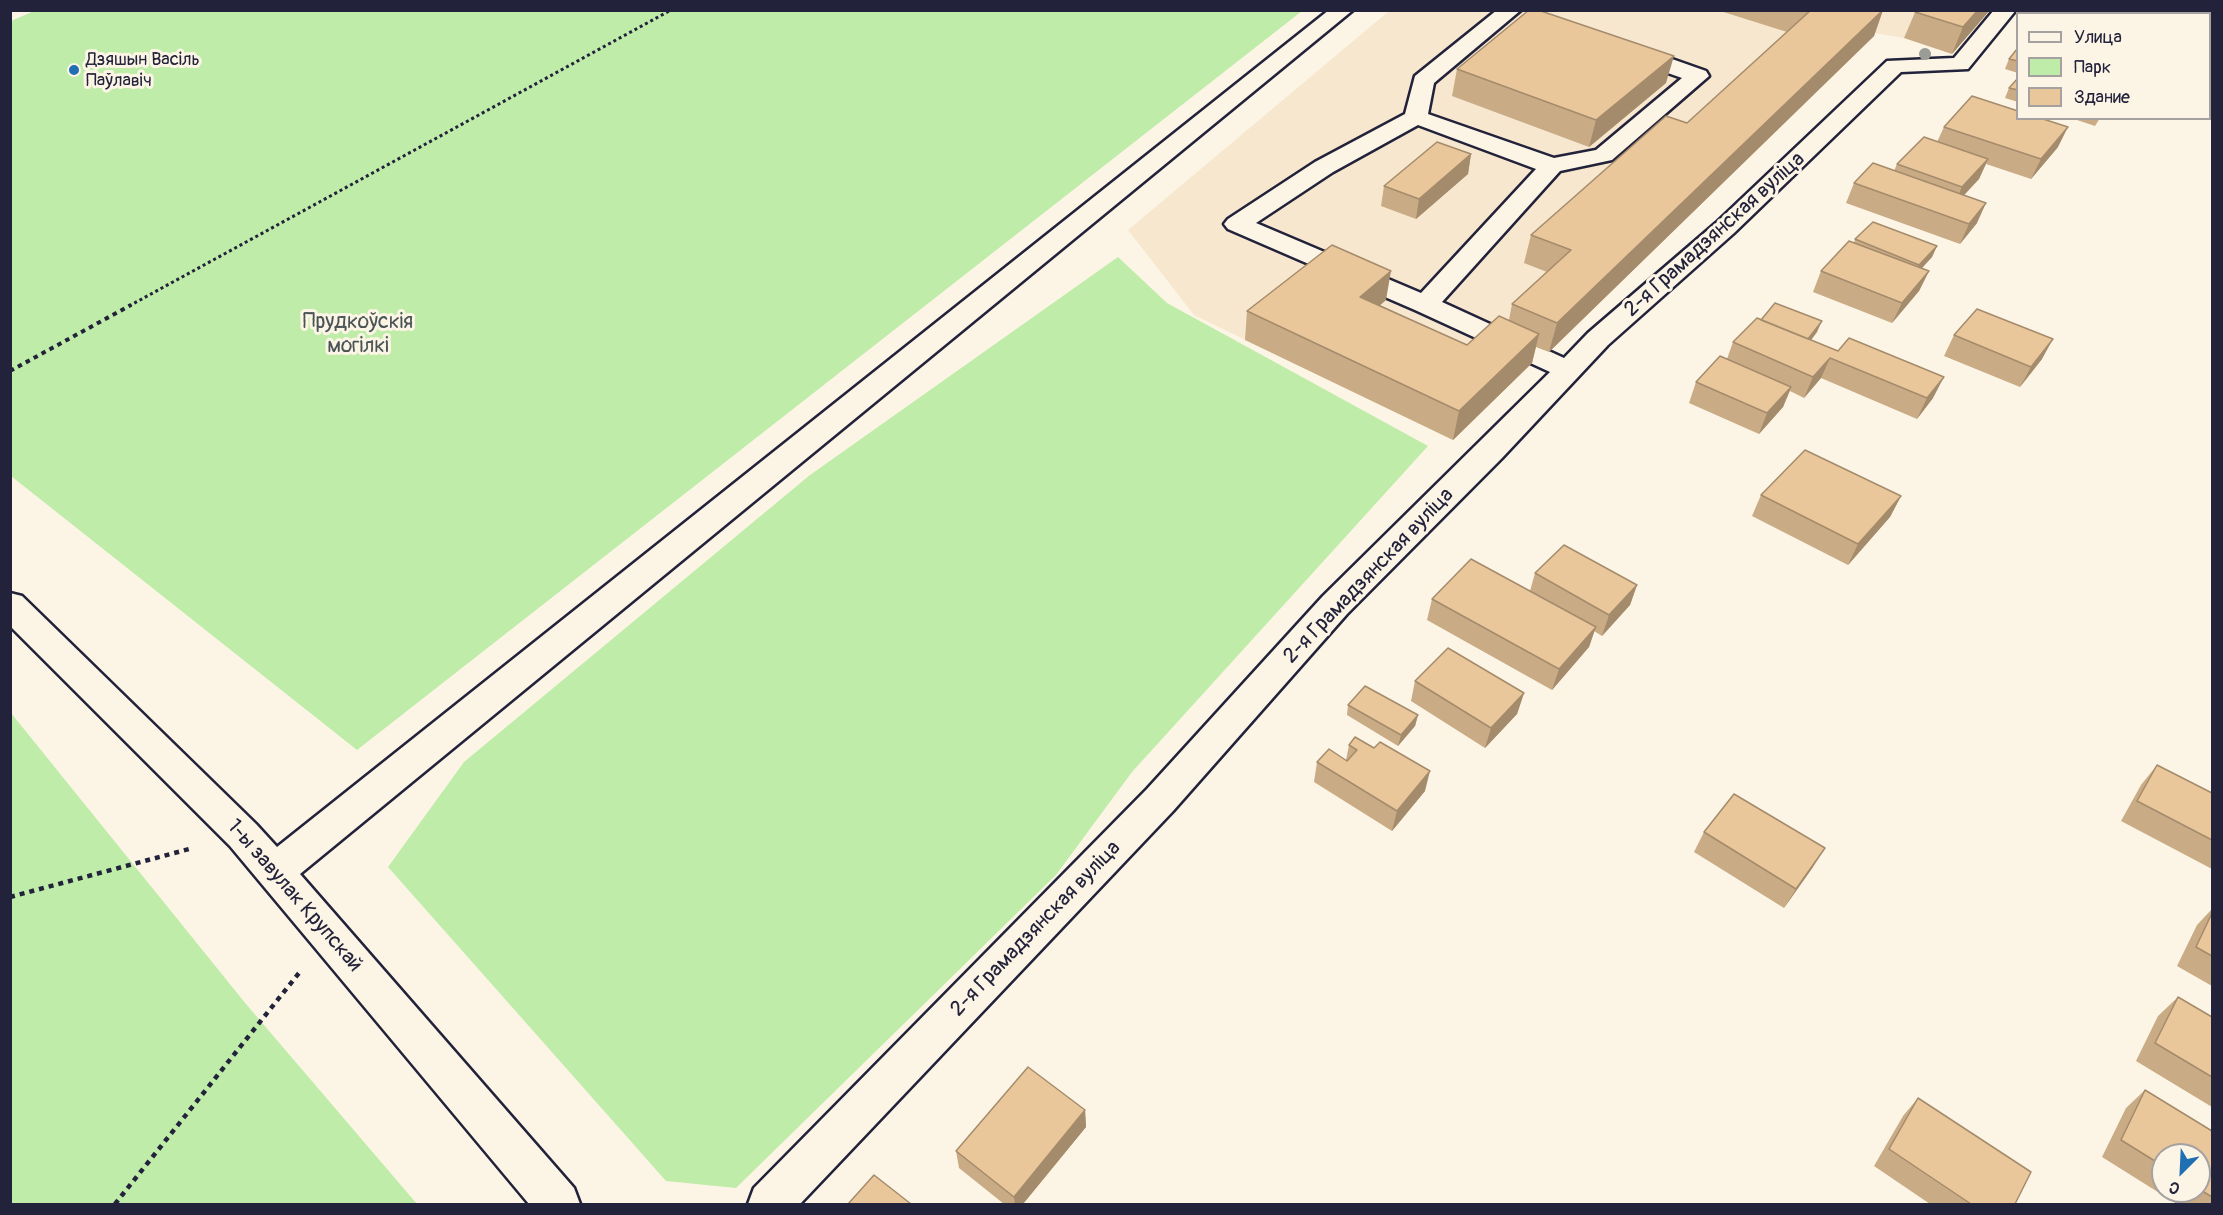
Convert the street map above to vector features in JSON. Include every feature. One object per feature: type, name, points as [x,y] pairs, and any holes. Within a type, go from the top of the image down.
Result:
[{"type":"street","points":[[274,871],[1343,10]]},
{"type":"street","name":"2-я Грамадзянская вуліца","points":[[770,1204],[1160,800],[1335,605],[1491,451],[1598,339],[1742,212],[1895,66],[1960,64],[2006,10]]},
{"type":"street","points":[[1416,117],[1423,81],[1519,13]]},
{"type":"street","points":[[1568,370],[1425,304],[1237,224],[1324,166],[1416,117],[1552,166],[1604,155],[1698,76],[1611,45]]},
{"type":"street","points":[[1425,304],[1552,166]]},
{"type":"street","name":"1-ы завулак Крупскай","points":[[10,605],[243,835],[558,1204]]},
{"type":"path","points":[[10,371],[671,10]]},
{"type":"path","points":[[10,897],[243,835]]},
{"type":"path","points":[[115,1204],[329,934]]},
{"type":"shaded area","points":[[1389,11],[1990,11],[1952,54],[1904,38],[1855,30],[1874,36],[1549,352],[1532,363],[1453,440],[1194,315],[1128,230]]},
{"type":"green space","name":"Прудкоўскія могілкі","points":[[34,11],[1302,11],[357,750],[11,476],[11,21]]},
{"type":"green space","points":[[1118,257],[1167,303],[1428,446],[1132,772],[1056,875],[736,1188],[666,1181],[388,867],[464,762],[810,475]]},
{"type":"green space","points":[[11,713],[246,1004],[417,1204],[11,1204]]},
{"type":"building","points":[[1529,10],[1538,10],[1674,56],[1596,120],[1457,69]]},
{"type":"building","points":[[1811,10],[1883,10],[1557,323],[1512,304],[1571,250],[1531,235],[1666,116],[1687,123]]},
{"type":"building","points":[[1916,10],[1978,10],[1963,27],[1915,12]]},
{"type":"building","points":[[2054,10],[2067,10],[2074,12],[2054,12]]},
{"type":"building","points":[[2016,50],[2016,61],[2009,59]]},
{"type":"building","points":[[2016,80],[2016,90],[2009,88]]},
{"type":"building","points":[[1972,96],[2016,110],[2016,120],[2046,120],[2068,127],[2041,159],[1944,127]]},
{"type":"building","points":[[1924,137],[1988,159],[1962,187],[1897,164]]},
{"type":"building","points":[[1437,142],[1471,154],[1419,199],[1384,186]]},
{"type":"building","points":[[1873,163],[1986,203],[1969,224],[1854,183]]},
{"type":"building","points":[[1873,222],[1937,246],[1919,265],[1855,239]]},
{"type":"building","points":[[1849,241],[1929,271],[1902,303],[1821,271]]},
{"type":"building","points":[[1332,245],[1391,271],[1360,297],[1467,345],[1499,316],[1539,334],[1459,411],[1247,311]]},
{"type":"building","points":[[1775,303],[1822,321],[1808,339],[1761,320]]},
{"type":"building","points":[[1977,309],[2053,339],[2031,367],[1954,335]]},
{"type":"building","points":[[1757,318],[1838,351],[1849,338],[1944,377],[1927,398],[1830,358],[1813,377],[1733,342]]},
{"type":"building","points":[[1720,356],[1791,387],[1767,413],[1696,382]]},
{"type":"building","points":[[1805,450],[1901,496],[1858,544],[1761,495]]},
{"type":"building","points":[[1564,545],[1637,585],[1609,615],[1535,573]]},
{"type":"building","points":[[1471,559],[1596,627],[1559,669],[1432,599]]},
{"type":"building","points":[[1448,648],[1524,693],[1491,728],[1415,681]]},
{"type":"building","points":[[1365,686],[1418,715],[1401,735],[1348,705]]},
{"type":"building","points":[[1355,737],[1374,748],[1380,742],[1430,771],[1397,811],[1317,762],[1329,749],[1347,761],[1357,750],[1349,745]]},
{"type":"building","points":[[2157,765],[2212,793],[2212,840],[2137,801]]},
{"type":"building","points":[[1734,794],[1825,848],[1796,889],[1704,832]]},
{"type":"building","points":[[2212,913],[2212,956],[2196,947]]},
{"type":"building","points":[[2178,997],[2212,1017],[2212,1077],[2155,1043]]},
{"type":"building","points":[[1028,1067],[1085,1110],[1014,1197],[956,1151]]},
{"type":"building","points":[[2145,1090],[2212,1131],[2212,1197],[2211,1143],[2151,1143],[2151,1159],[2121,1140]]},
{"type":"building","points":[[1918,1098],[2031,1172],[2015,1204],[1971,1204],[1889,1149]]},
{"type":"building","points":[[874,1175],[911,1204],[848,1204]]},
{"type":"place","name":"Дзяшын Васіль Паўлавіч","points":[[74,70]]}]
